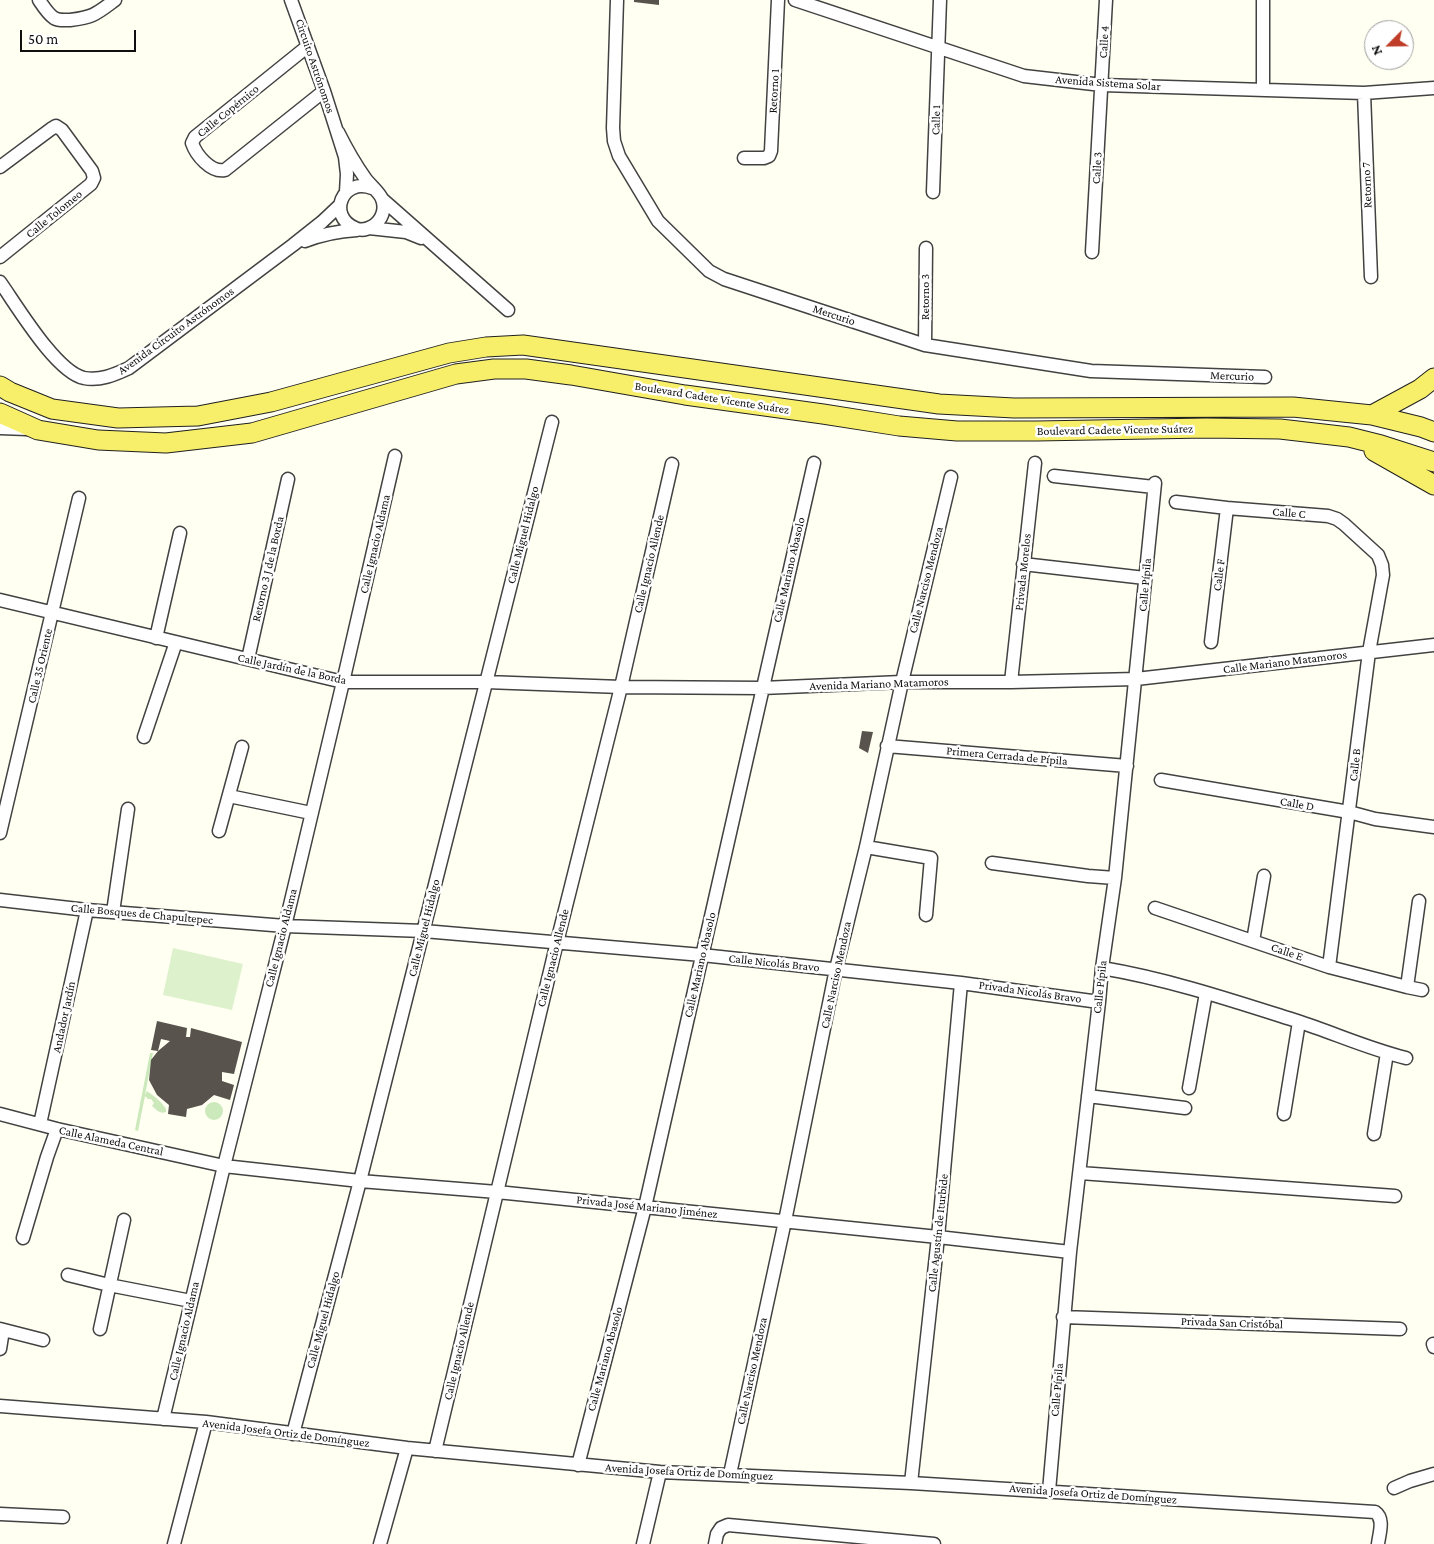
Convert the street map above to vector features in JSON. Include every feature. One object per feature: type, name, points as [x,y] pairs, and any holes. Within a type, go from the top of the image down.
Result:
[{"type":"main road","name":"Boulevard Cadete Vicente Suárez","points":[[0,386],[52,409],[118,418],[198,416],[271,402],[449,353],[486,347],[523,345],[939,404],[1014,408],[1293,407],[1372,415],[1434,432]]},
{"type":"main road","name":"Boulevard Cadete Vicente Suárez","points":[[0,413],[38,430],[98,440],[166,443],[252,433],[456,374],[494,369],[518,369],[571,375],[685,395],[867,422],[927,429],[956,431],[1280,429],[1349,437],[1434,462]]},
{"type":"main road","points":[[1372,415],[1420,389],[1434,378]]},
{"type":"main road","points":[[1349,437],[1434,485]]},
{"type":"street","points":[[39,0],[54,18],[62,20],[88,18],[115,0]]},
{"type":"street","name":"Circuito Astrónomos","points":[[291,0],[338,132],[345,157],[347,174],[346,192]]},
{"type":"street","name":"Mercurio","points":[[617,0],[613,128],[614,141],[619,156],[658,221],[709,272],[724,279],[925,345],[1091,371],[1265,377]]},
{"type":"street","name":"Retorno 1","points":[[744,158],[764,158],[769,156],[771,151],[778,0]]},
{"type":"street","name":"Avenida Sistema Solar","points":[[795,0],[1024,76],[1102,85],[1364,92],[1434,88]]},
{"type":"street","name":"Calle 1","points":[[933,192],[940,0]]},
{"type":"street","name":"Calle 4","points":[[1102,85],[1106,0]]},
{"type":"street","points":[[1263,0],[1263,89]]},
{"type":"street","name":"Calle Copérnico","points":[[308,46],[195,137],[192,143],[194,150],[212,169],[218,172],[225,170],[324,92]]},
{"type":"street","name":"Calle 3","points":[[1092,252],[1102,85]]},
{"type":"street","name":"Retorno 7","points":[[1364,92],[1371,277]]},
{"type":"street","name":"Calle Tolomeo","points":[[0,167],[56,126],[62,130],[92,171],[94,178],[91,184],[0,257]]},
{"type":"street","name":"Circuito Astrónomos","points":[[338,132],[356,165],[372,188]]},
{"type":"street","points":[[430,242],[406,232],[363,229],[348,225],[340,213],[342,198],[351,188],[358,186],[372,188],[382,199],[508,310]]},
{"type":"street","points":[[363,229],[375,225],[380,220],[384,206],[382,199]]},
{"type":"street","name":"Avenida Circuito Astrónomos","points":[[0,282],[50,353],[67,370],[82,378],[97,379],[112,376],[129,368],[294,246],[340,206]]},
{"type":"street","name":"Avenida Circuito Astrónomos","points":[[294,246],[329,233],[363,229]]},
{"type":"street","name":"Retorno 3","points":[[925,345],[926,248]]},
{"type":"street","name":"Calle Miguel Hidalgo","points":[[293,1434],[424,931],[552,422]]},
{"type":"street","points":[[0,428],[38,430]]},
{"type":"street","name":"Calle Ignacio Aldama","points":[[163,1419],[224,1166],[285,926],[395,456]]},
{"type":"street","name":"Calle Mariano Abasolo","points":[[578,1465],[645,1207],[814,463]]},
{"type":"street","name":"Privada Morelos","points":[[1011,682],[1035,463]]},
{"type":"street","name":"Calle Ignacio Allende","points":[[435,1451],[557,942],[621,687],[672,464]]},
{"type":"street","name":"Calle Pípila","points":[[1049,1492],[1070,1252],[1102,968],[1115,878],[1155,485],[1054,476]]},
{"type":"street","name":"Calle Narciso Mendoza","points":[[730,1474],[785,1221],[836,969],[951,477]]},
{"type":"street","name":"Retorno 3 J de la Borda","points":[[248,660],[288,479]]},
{"type":"street","name":"Calle 35 Oriente","points":[[0,833],[80,498]]},
{"type":"street","name":"Calle C","points":[[1176,502],[1328,516],[1337,519],[1378,555],[1382,565]]},
{"type":"street","name":"Calle F","points":[[1210,642],[1228,508]]},
{"type":"street","points":[[156,638],[180,533]]},
{"type":"street","points":[[1023,564],[1146,578]]},
{"type":"street","name":"Calle B","points":[[1329,966],[1369,652],[1383,575],[1382,565]]},
{"type":"street","name":"Calle Jardín de la Borda","points":[[0,600],[343,682],[486,682],[621,687]]},
{"type":"street","points":[[144,737],[176,642]]},
{"type":"street","name":"Calle Mariano Matamoros","points":[[1136,679],[1434,645]]},
{"type":"street","name":"Avenida Mariano Matamoros","points":[[621,687],[762,688],[902,682],[1136,679]]},
{"type":"street","name":"Primera Cerrada de Pípila","points":[[887,746],[1127,766]]},
{"type":"street","points":[[219,831],[242,747]]},
{"type":"street","name":"Calle D","points":[[1161,780],[1349,812],[1375,819],[1434,827]]},
{"type":"street","points":[[229,796],[312,813]]},
{"type":"street","points":[[113,912],[128,809]]},
{"type":"street","points":[[866,847],[931,858],[926,915]]},
{"type":"street","points":[[992,863],[1115,878]]},
{"type":"street","points":[[1253,941],[1264,876]]},
{"type":"street","name":"Calle Bosques de Chapultepec","points":[[0,900],[87,910],[285,926]]},
{"type":"street","points":[[1407,987],[1419,901]]},
{"type":"street","name":"Calle E","points":[[1155,908],[1329,966],[1422,990]]},
{"type":"street","name":"Andador Jardín","points":[[40,1124],[87,910]]},
{"type":"street","points":[[285,926],[424,931],[557,942]]},
{"type":"street","name":"Calle Nicolás Bravo","points":[[557,942],[702,955],[961,983]]},
{"type":"street","points":[[1102,968],[1126,972],[1206,993],[1406,1058]]},
{"type":"street","name":"Privada Nicolás Bravo","points":[[961,983],[1099,1002]]},
{"type":"street","name":"Calle Agustín de Iturbide","points":[[911,1483],[938,1237],[961,983]]},
{"type":"street","points":[[1189,1088],[1206,993]]},
{"type":"street","points":[[1284,1114],[1298,1022]]},
{"type":"street","points":[[1374,1134],[1387,1053]]},
{"type":"street","points":[[1088,1096],[1186,1108]]},
{"type":"street","name":"Calle Alameda Central","points":[[0,1114],[57,1130],[224,1166]]},
{"type":"street","points":[[23,1238],[57,1130]]},
{"type":"street","name":"Privada José Mariano Jiménez","points":[[224,1166],[360,1181],[497,1192],[785,1221],[1070,1252]]},
{"type":"street","points":[[1080,1172],[1395,1196]]},
{"type":"street","points":[[100,1328],[124,1220]]},
{"type":"street","points":[[68,1275],[191,1301]]},
{"type":"street","name":"Privada San Cristóbal","points":[[1064,1317],[1400,1329]]},
{"type":"street","points":[[0,1348],[2,1330],[43,1340]]},
{"type":"street","name":"Avenida Josefa Ortiz de Domínguez","points":[[0,1406],[206,1422],[407,1448],[660,1472],[911,1483],[1375,1512],[1379,1515],[1381,1521],[1378,1544]]},
{"type":"street","points":[[174,1544],[206,1422]]},
{"type":"street","points":[[380,1544],[407,1448]]},
{"type":"street","points":[[642,1544],[660,1472]]},
{"type":"street","points":[[1394,1488],[1434,1474]]},
{"type":"street","points":[[0,1514],[63,1517]]},
{"type":"street","points":[[715,1544],[717,1534],[721,1528],[728,1525],[934,1544]]},
{"type":"green space","points":[[173,948],[243,964],[232,1010],[163,995]]},
{"type":"green space","points":[[150,1053],[153,1053],[145,1095],[147,1091],[155,1097],[164,1106],[166,1112],[162,1113],[157,1110],[152,1106],[154,1103],[151,1099],[145,1096],[138,1131],[135,1130]]},
{"type":"green space","points":[[210,1102],[218,1102],[223,1107],[221,1118],[210,1120],[205,1115],[205,1107]]},
{"type":"building","points":[[634,0],[659,0],[659,5],[634,2]]},
{"type":"building","points":[[862,731],[873,732],[868,753],[859,748]]},
{"type":"building","points":[[157,1021],[187,1028],[186,1037],[190,1037],[191,1028],[242,1042],[234,1074],[222,1072],[222,1081],[234,1085],[230,1100],[214,1095],[202,1105],[187,1109],[186,1117],[168,1114],[169,1105],[157,1095],[149,1080],[151,1060],[158,1051],[151,1050]],"holes":[[[161,1039],[170,1041],[158,1051]]]}]
